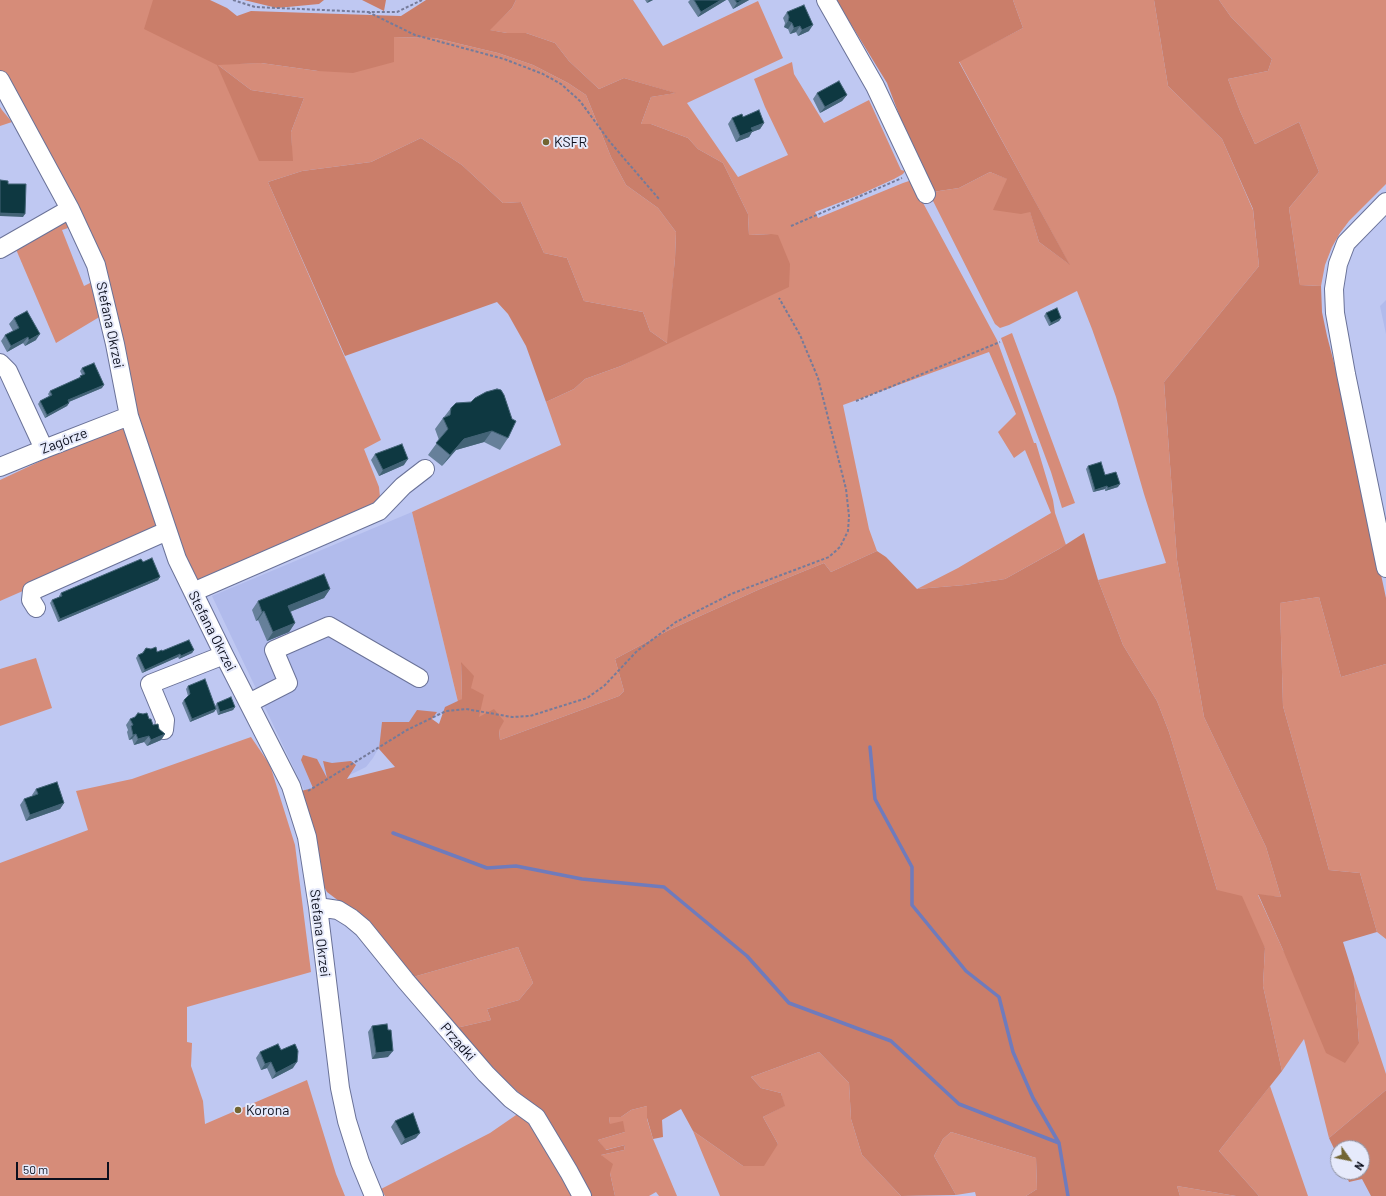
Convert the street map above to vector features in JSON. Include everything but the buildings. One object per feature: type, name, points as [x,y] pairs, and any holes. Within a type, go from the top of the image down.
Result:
[{"type":"street","points":[[826,0],[875,86],[926,194]]},
{"type":"street","name":"Stefana Okrzei","points":[[0,80],[70,209],[96,265],[115,344],[129,416],[177,559],[291,786],[306,837],[318,907],[341,1094],[347,1121],[360,1162],[374,1196]]},
{"type":"street","points":[[1386,202],[1346,243],[1335,276],[1334,302],[1346,374],[1386,568]]},
{"type":"street","points":[[0,249],[70,209]]},
{"type":"street","points":[[0,363],[8,371],[44,449]]},
{"type":"street","name":"Zagórze","points":[[0,467],[129,416]]},
{"type":"street","points":[[193,592],[379,511],[403,486],[425,469]]},
{"type":"street","points":[[36,608],[31,600],[32,591],[167,531]]},
{"type":"street","points":[[249,703],[288,683],[274,650],[329,626],[419,678]]},
{"type":"street","points":[[164,730],[165,720],[150,684],[224,655]]},
{"type":"street","name":"Prządki","points":[[318,907],[338,910],[352,918],[363,928],[405,980],[486,1074],[511,1099],[536,1117],[582,1196]]},
{"type":"path","points":[[233,0],[255,7],[368,12],[397,12],[422,0]]},
{"type":"path","points":[[368,12],[414,35],[504,59],[543,74],[561,84],[580,101],[610,142],[659,199]]},
{"type":"path","points":[[791,226],[847,203],[915,171]]},
{"type":"path","points":[[295,799],[407,730],[446,711],[466,710],[512,717],[530,716],[587,698],[604,686],[637,651],[676,622],[731,594],[829,557],[840,547],[848,531],[849,516],[846,489],[818,378],[800,335],[779,298]]},
{"type":"path","points":[[856,401],[1000,342]]},
{"type":"shaded area","points":[[0,0],[181,0],[217,64],[261,63],[318,71],[394,37],[435,38],[498,53],[533,65],[568,83],[586,95],[611,157],[626,185],[658,208],[676,232],[668,343],[771,234],[749,235],[748,214],[723,163],[698,149],[688,138],[651,124],[641,124],[651,97],[675,93],[624,78],[599,89],[569,61],[555,43],[526,33],[507,33],[489,30],[512,8],[516,0],[633,0],[663,46],[758,1],[783,58],[687,103],[738,177],[788,155],[765,107],[754,79],[792,62],[794,74],[824,123],[869,100],[901,170],[905,171],[903,174],[894,179],[859,195],[815,212],[818,218],[909,181],[915,188],[997,340],[1034,443],[1036,443],[1053,500],[1055,513],[1066,545],[1005,579],[965,585],[917,589],[958,568],[1051,513],[1025,450],[1014,458],[998,432],[1016,414],[989,352],[843,405],[869,529],[877,551],[831,572],[824,563],[760,589],[669,630],[615,659],[624,691],[619,696],[500,740],[499,730],[479,717],[471,688],[461,663],[462,699],[459,706],[412,512],[561,445],[546,402],[574,389],[585,379],[621,366],[667,343],[650,331],[643,312],[584,301],[567,258],[544,253],[521,202],[503,203],[462,165],[421,138],[371,162],[302,171],[268,182],[381,440],[364,449],[379,487],[380,497],[374,509],[197,583],[164,522],[96,265],[0,80]],"holes":[[[218,65],[251,90],[304,98],[291,132],[292,160]]]},
{"type":"shaded area","points":[[153,0],[210,0],[227,8],[237,16],[251,11],[401,16],[426,0],[516,0],[512,8],[490,30],[507,33],[526,33],[555,43],[569,61],[599,89],[624,78],[676,93],[651,97],[641,124],[651,124],[688,138],[698,149],[723,163],[748,214],[749,235],[778,235],[790,264],[789,287],[621,366],[585,379],[574,389],[546,402],[526,346],[508,314],[497,302],[345,356],[268,182],[302,171],[371,162],[421,138],[462,165],[503,203],[521,202],[544,253],[567,258],[584,301],[643,312],[650,331],[667,343],[676,232],[658,208],[626,185],[611,157],[586,95],[568,83],[533,65],[498,53],[435,38],[394,37],[394,62],[353,73],[318,71],[261,63],[218,65],[251,90],[304,98],[291,132],[293,161],[259,161],[217,65],[144,29]]},
{"type":"shaded area","points":[[244,0],[324,0],[319,4],[277,8]]},
{"type":"shaded area","points":[[362,0],[386,0],[384,11]]},
{"type":"shaded area","points":[[836,0],[1013,0],[1023,28],[959,62],[1070,265],[1039,242],[1030,212],[1021,214],[993,210],[1007,179],[990,172],[959,188],[929,193],[887,83]]},
{"type":"shaded area","points":[[1013,0],[1154,0],[1168,86],[1222,139],[1253,210],[1259,266],[1164,382],[1177,560],[1204,717],[1266,847],[1281,897],[1258,895],[1283,950],[1359,1043],[1354,977],[1386,1074],[1386,1090],[1329,1138],[1304,1039],[1282,1071],[1263,986],[1265,948],[1217,890],[1169,732],[1157,701],[1123,645],[1098,580],[1166,563],[1116,397],[1077,291],[1000,328],[995,324],[929,193],[959,188],[990,172],[1008,179],[1030,211],[1039,242],[1069,264],[959,61],[1023,28]]},
{"type":"shaded area","points":[[1154,0],[1219,0],[1231,17],[1272,59],[1268,71],[1228,79],[1255,144],[1299,122],[1319,172],[1289,208],[1300,285],[1321,286],[1322,312],[1327,336],[1344,401],[1386,598],[1386,664],[1341,677],[1319,597],[1280,603],[1283,706],[1329,870],[1360,873],[1377,932],[1343,942],[1354,977],[1359,1043],[1345,1063],[1326,1053],[1258,894],[1281,897],[1266,847],[1204,717],[1177,560],[1164,382],[1259,266],[1253,209],[1222,139],[1168,86]]},
{"type":"shaded area","points":[[1219,0],[1386,0],[1386,184],[1349,221],[1340,233],[1332,247],[1325,265],[1321,286],[1300,285],[1289,208],[1319,172],[1299,122],[1255,144],[1228,79],[1268,71],[1272,59],[1231,17]]},
{"type":"shaded area","points":[[0,107],[2,110],[12,122],[0,126]]},
{"type":"shaded area","points":[[61,219],[68,221],[71,227],[62,230],[84,286],[92,282],[101,316],[56,343],[15,247]]},
{"type":"shaded area","points":[[1386,300],[1386,334],[1380,306]]},
{"type":"shaded area","points":[[1012,333],[1075,503],[1062,508],[1051,472],[1001,338]]},
{"type":"shaded area","points":[[126,421],[162,530],[0,601],[0,480]]},
{"type":"shaded area","points":[[412,512],[459,706],[382,742],[366,767],[307,796],[212,596]]},
{"type":"shaded area","points":[[1084,533],[1098,580],[1123,645],[1157,701],[1169,732],[1217,890],[1242,896],[1265,948],[1263,986],[1282,1071],[1219,1151],[1259,1196],[1236,1196],[1177,1186],[1180,1196],[1026,1196],[1037,1189],[1036,1158],[951,1132],[943,1139],[934,1156],[956,1195],[901,1196],[862,1155],[851,1119],[849,1083],[819,1052],[751,1077],[761,1088],[781,1093],[785,1106],[763,1117],[778,1144],[764,1166],[743,1166],[693,1131],[681,1109],[662,1120],[663,1137],[653,1139],[647,1118],[647,1106],[631,1110],[621,1117],[609,1117],[610,1124],[623,1121],[625,1132],[598,1140],[606,1150],[625,1145],[624,1150],[601,1155],[613,1164],[610,1173],[615,1196],[588,1196],[547,1119],[504,1079],[456,1028],[491,1020],[487,1009],[519,1000],[533,983],[518,947],[413,977],[360,917],[327,892],[321,881],[301,791],[313,788],[301,760],[303,755],[317,759],[327,778],[323,761],[332,763],[351,761],[356,765],[347,779],[395,767],[379,749],[382,722],[409,722],[417,710],[437,712],[432,719],[439,724],[445,707],[462,699],[461,662],[474,676],[471,688],[484,695],[479,717],[494,709],[504,721],[499,730],[500,740],[619,696],[624,691],[615,659],[669,630],[760,589],[824,563],[831,572],[877,551],[886,557],[917,589],[965,585],[1005,579],[1059,549]]},
{"type":"shaded area","points":[[1319,597],[1341,677],[1386,664],[1386,939],[1377,932],[1360,873],[1329,870],[1283,706],[1280,603]]},
{"type":"shaded area","points":[[36,658],[52,708],[0,726],[0,669]]},
{"type":"shaded area","points":[[251,737],[270,765],[295,845],[311,972],[187,1007],[187,1042],[192,1043],[191,1066],[203,1101],[205,1124],[307,1080],[336,1174],[345,1196],[0,1196],[0,863],[88,830],[76,791],[132,779]]},
{"type":"shaded area","points":[[518,947],[533,983],[519,1000],[487,1009],[491,1020],[456,1028],[413,977]]},
{"type":"shaded area","points":[[819,1052],[849,1083],[851,1119],[862,1155],[901,1196],[720,1196],[693,1131],[743,1166],[778,1144],[763,1117],[784,1106],[781,1093],[761,1088],[751,1077]]},
{"type":"shaded area","points":[[1270,1086],[1308,1196],[1259,1196],[1219,1151]]},
{"type":"shaded area","points":[[1386,1090],[1386,1196],[1371,1196],[1363,1180],[1370,1180],[1370,1140],[1330,1140],[1329,1138]]},
{"type":"shaded area","points":[[647,1106],[647,1119],[653,1139],[677,1196],[659,1196],[656,1192],[649,1196],[615,1196],[610,1173],[601,1155],[624,1150],[625,1145],[605,1150],[598,1140],[625,1132],[610,1124],[609,1117],[621,1117],[631,1110]]},
{"type":"shaded area","points":[[519,1113],[538,1134],[576,1196],[385,1196],[381,1189],[490,1133]]},
{"type":"shaded area","points":[[951,1132],[1036,1158],[1037,1189],[1026,1196],[976,1196],[975,1192],[956,1195],[934,1156],[943,1139]]},
{"type":"shaded area","points":[[1177,1186],[1236,1196],[1180,1196]]},
{"type":"waterway","points":[[870,747],[875,799],[912,867],[912,905],[966,971],[999,997],[1013,1052],[1033,1098],[1059,1143]]},
{"type":"waterway","points":[[393,833],[487,868],[516,866],[582,879],[664,887],[747,956],[789,1003],[891,1041],[959,1104],[1059,1143],[1068,1196]]},
{"type":"place","name":"KSFR","points":[[546,142]]},
{"type":"place","name":"Korona","points":[[238,1110]]}]
